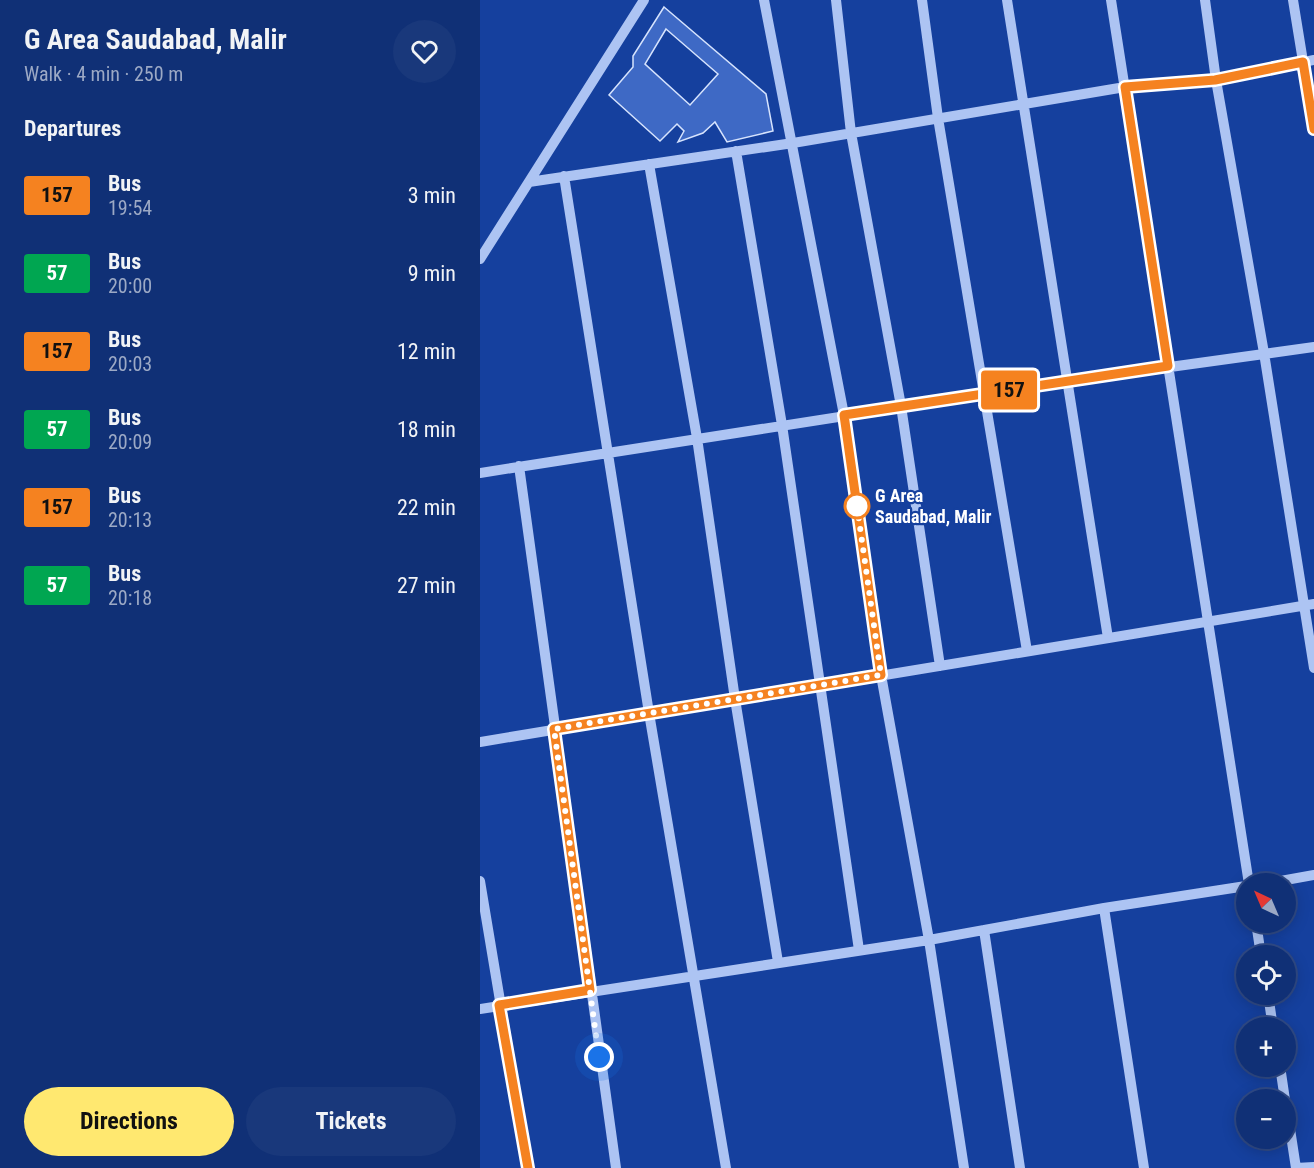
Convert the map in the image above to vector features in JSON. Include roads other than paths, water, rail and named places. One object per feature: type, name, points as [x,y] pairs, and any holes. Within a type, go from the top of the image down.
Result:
[{"type":"street","points":[[480,259],[644,0]]},
{"type":"street","points":[[764,0],[844,415],[881,675],[928,940],[964,1168]]},
{"type":"street","points":[[836,0],[851,133],[901,406],[940,666]]},
{"type":"street","points":[[922,0],[938,118],[1027,651]]},
{"type":"street","points":[[1007,0],[1108,638]]},
{"type":"street","points":[[1111,0],[1210,622],[1246,873]]},
{"type":"street","points":[[1205,0],[1215,80],[1308,605],[1314,668]]},
{"type":"street","points":[[1293,0],[1308,61],[1314,129]]},
{"type":"street","points":[[529,182],[793,143],[1125,87],[1215,80],[1308,61]]},
{"type":"street","points":[[736,151],[782,425],[859,950]]},
{"type":"street","points":[[649,164],[697,438],[735,699],[778,962]]},
{"type":"street","points":[[564,177],[649,713],[726,1168]]},
{"type":"street","points":[[480,473],[901,406],[1168,366],[1314,347]]},
{"type":"street","points":[[519,466],[615,1168]]},
{"type":"street","points":[[480,742],[1308,605]]},
{"type":"street","points":[[1296,878],[1314,875]]},
{"type":"street","points":[[480,881],[528,1168]]},
{"type":"street","points":[[480,1009],[590,990],[928,940],[1236,887]]},
{"type":"street","points":[[1104,908],[1144,1168]]},
{"type":"street","points":[[984,930],[1020,1168]]},
{"type":"street","points":[[1293,1149],[1296,1168],[1314,1167]]},
{"type":"place","name":"G Area Saudabad, Malir","points":[[857,506]]}]
